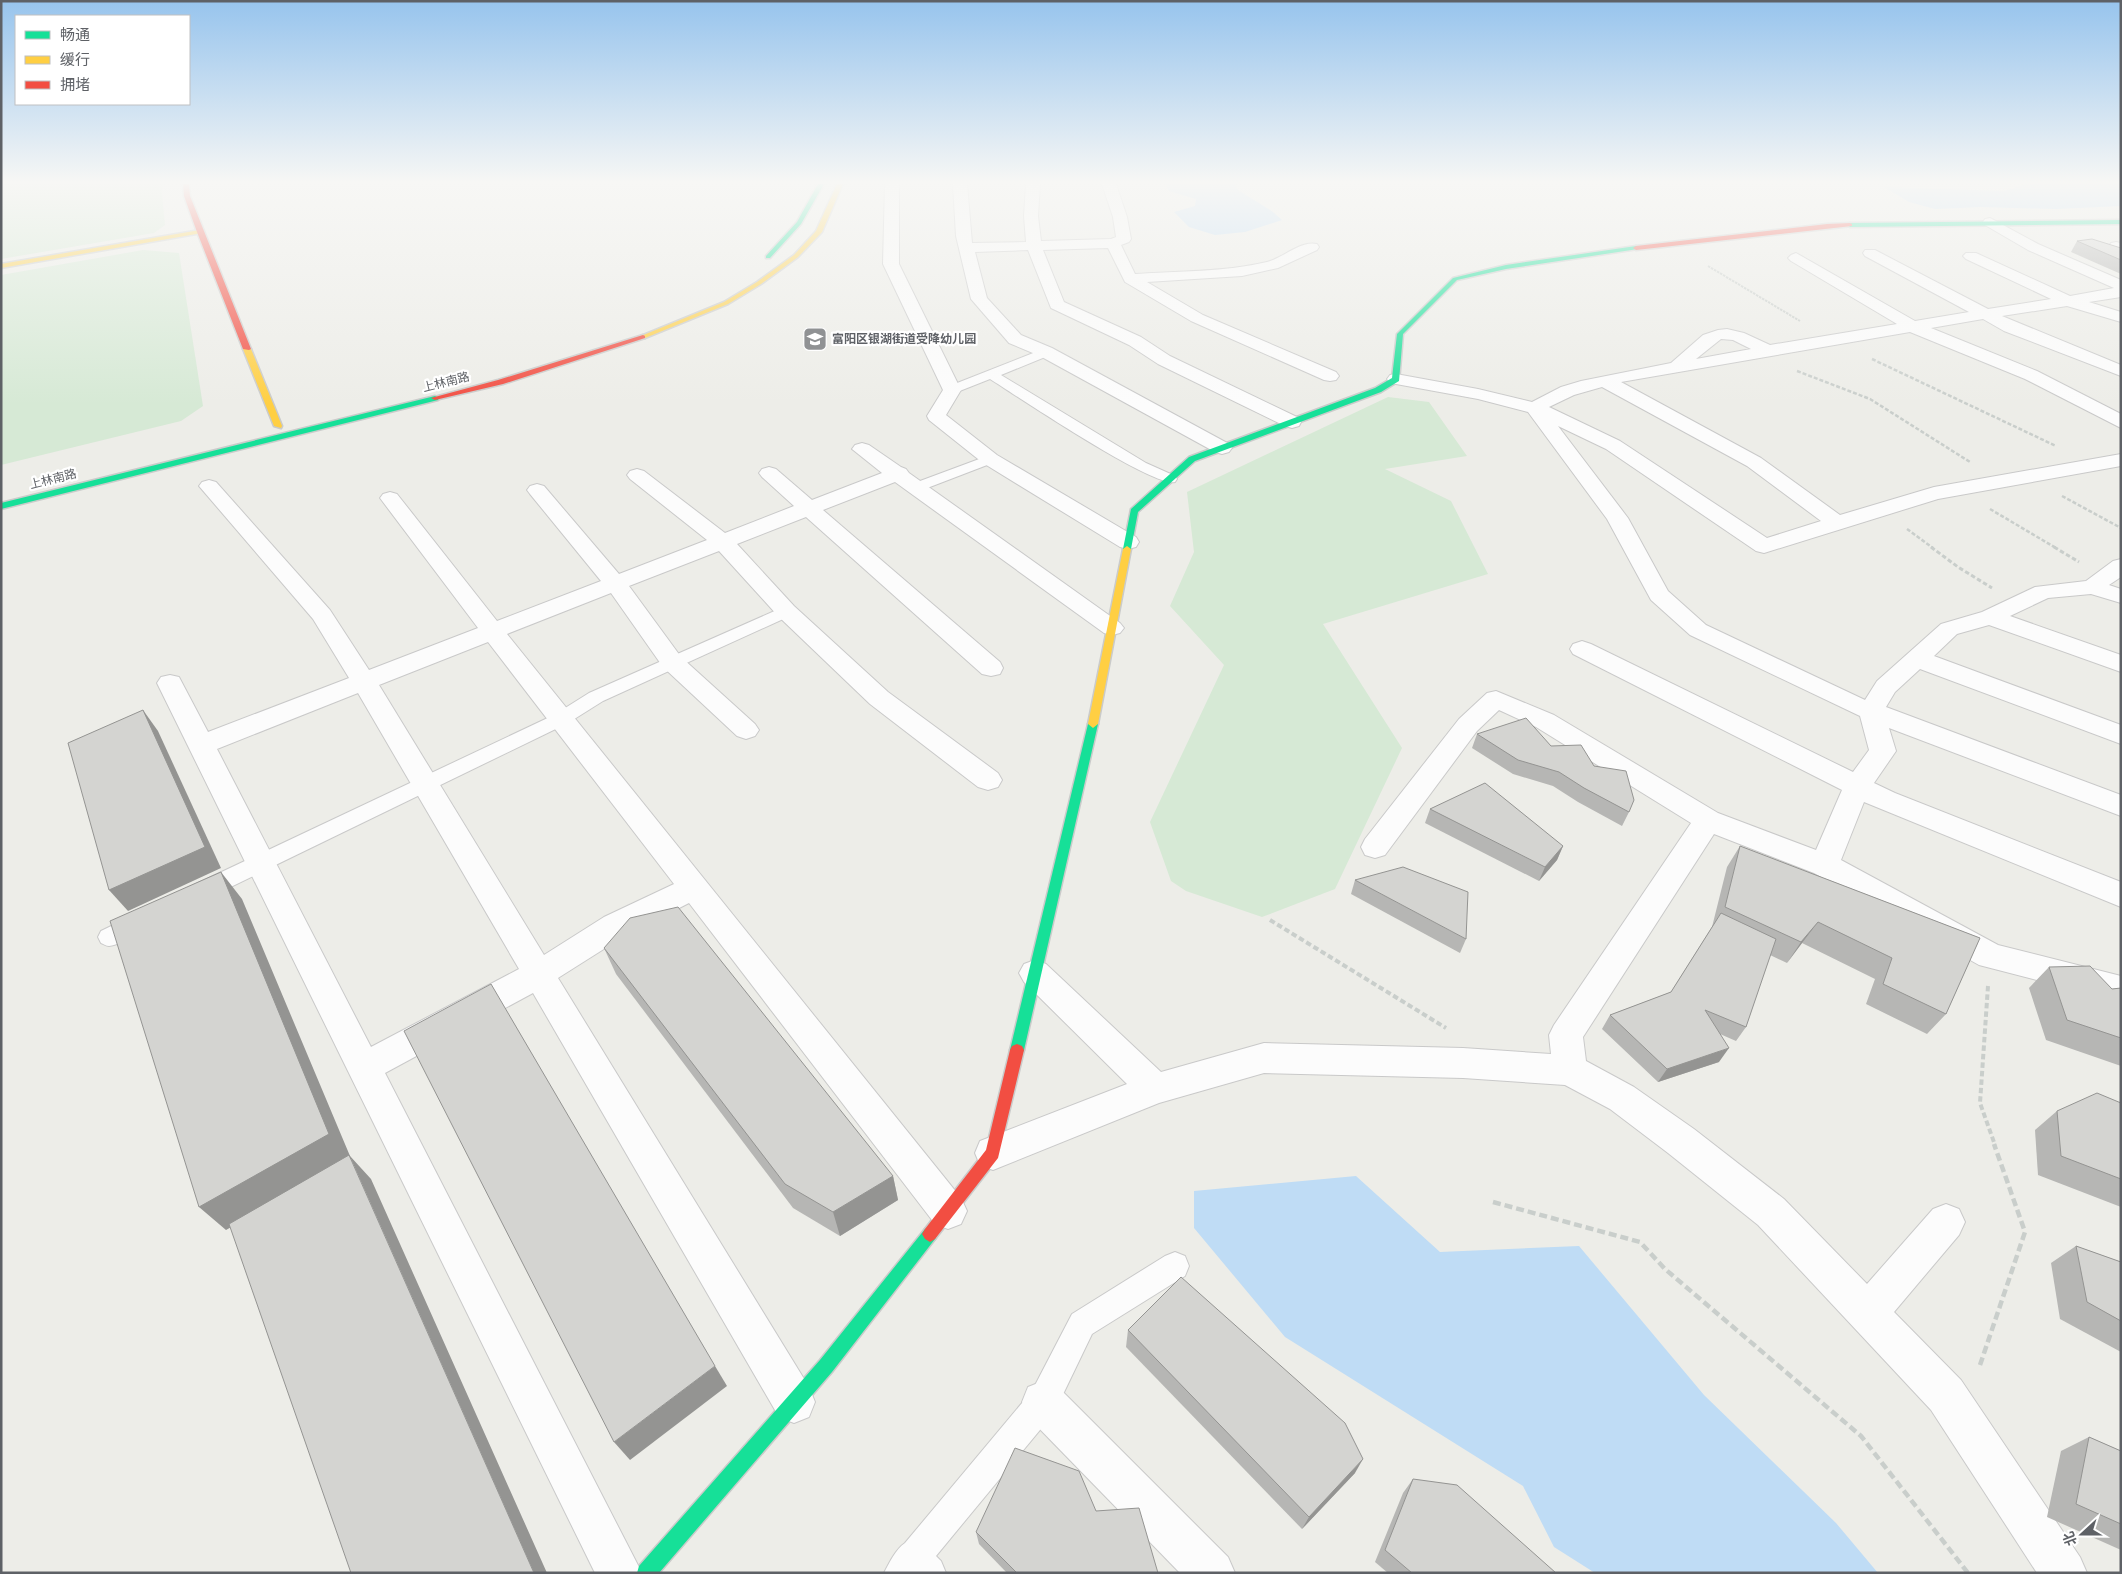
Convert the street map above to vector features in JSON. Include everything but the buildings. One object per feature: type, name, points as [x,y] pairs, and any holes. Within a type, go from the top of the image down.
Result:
[{"type":"street","points":[[1,266],[51,257]]},
{"type":"street","points":[[210,257],[278,426]]},
{"type":"street","points":[[762,262],[767,257]]},
{"type":"street","name":"上林南路","points":[[1,506],[500,382],[573,361],[646,336],[726,303],[760,283],[794,257]]},
{"type":"street","points":[[892,257],[892,264],[952,390],[936,416],[990,459],[1128,542]]},
{"type":"street","points":[[968,257],[979,299],[1015,339],[1046,352],[1222,448]]},
{"type":"street","points":[[1038,257],[1057,305],[1135,341],[1164,360],[1292,422]]},
{"type":"street","points":[[1120,257],[1130,279],[1197,318],[1330,376]]},
{"type":"street","points":[[1130,279],[1242,271],[1273,265],[1289,257]]},
{"type":"street","points":[[1396,379],[1400,334],[1455,279],[1506,267],[1569,257]]},
{"type":"street","points":[[1876,257],[1984,315],[2121,372]]},
{"type":"street","points":[[1974,257],[2069,301],[2121,317]]},
{"type":"street","points":[[2058,257],[2121,286]]},
{"type":"street","points":[[1796,258],[1914,327],[2031,375],[2121,422]]},
{"type":"street","points":[[1535,408],[1544,401],[1606,381],[1768,351],[2121,292]]},
{"type":"street","points":[[566,349],[632,329],[660,317]]},
{"type":"street","points":[[1676,368],[1709,337],[1719,333],[1743,337],[1768,351]]},
{"type":"street","points":[[646,1573],[826,1366],[993,1153],[1102,684],[1134,511],[1192,459],[1378,390],[1396,379],[1478,394],[1535,408],[1613,445],[1764,546],[1934,493],[2121,460]]},
{"type":"street","points":[[1606,381],[1754,462],[1836,523]]},
{"type":"street","name":"上林南路","points":[[1,494],[374,401]]},
{"type":"street","points":[[1535,408],[1617,518],[1659,595],[1698,630],[1852,704],[2121,806]]},
{"type":"street","points":[[862,448],[1112,628]]},
{"type":"street","points":[[769,473],[991,668]]},
{"type":"street","points":[[200,745],[899,473]]},
{"type":"street","points":[[637,475],[723,542],[786,611],[879,698],[988,780]]},
{"type":"street","points":[[209,486],[322,615],[364,681],[794,1402]]},
{"type":"street","points":[[537,490],[615,583],[672,662],[746,730]]},
{"type":"street","points":[[390,498],[492,631],[948,1211]]},
{"type":"street","points":[[1824,865],[1857,786],[1883,751],[1871,711],[1886,687],[1949,629],[1990,617],[2043,592],[2110,582]]},
{"type":"street","points":[[1990,617],[2121,664]]},
{"type":"street","points":[[1582,649],[1894,803],[2121,894]]},
{"type":"street","points":[[1917,659],[2121,735]]},
{"type":"street","points":[[170,683],[619,1573]]},
{"type":"street","points":[[1375,847],[1468,725],[1496,699],[1545,721],[1708,820],[1824,865],[1990,956],[2121,989]]},
{"type":"street","points":[[1570,1070],[1566,1035],[1708,820]]},
{"type":"street","points":[[363,1068],[539,974],[616,926],[694,887]]},
{"type":"street","points":[[1035,973],[1155,1089]]},
{"type":"street","points":[[993,1153],[1155,1089],[1264,1058],[1463,1063],[1570,1070],[1622,1098],[1772,1212],[1946,1395],[2064,1573]]},
{"type":"street","points":[[1867,1313],[1946,1222]]},
{"type":"street","points":[[1044,1402],[1212,1573]]},
{"type":"lane","points":[[952,390],[1046,352]]},
{"type":"lane","points":[[990,374],[1133,461],[1170,479]]},
{"type":"lane","points":[[918,487],[990,459]]},
{"type":"lane","points":[[188,897],[561,719],[596,697],[786,611]]},
{"type":"lane","points":[[108,937],[153,915]]},
{"type":"lane","points":[[914,1567],[1044,1402],[1082,1324],[1175,1266]]},
{"type":"path","points":[[1708,266],[1834,340],[2097,464]]},
{"type":"path","points":[[1768,351],[1795,370],[1870,399],[2003,481]]},
{"type":"path","points":[[2024,477],[2121,528]]},
{"type":"path","points":[[1956,489],[2110,582]]},
{"type":"path","points":[[1881,509],[1958,567],[2018,604]]},
{"type":"path","points":[[1270,920],[1451,1031]]},
{"type":"path","points":[[1980,1365],[2025,1232],[1980,1103],[1990,956]]},
{"type":"path","points":[[1493,1202],[1640,1242],[1665,1269],[1861,1436],[1968,1573]]},
{"type":"green space","points":[[101,257],[180,257],[203,406],[181,421],[1,465],[1,275]]},
{"type":"green space","points":[[1388,397],[1429,402],[1467,456],[1385,469],[1451,501],[1488,574],[1323,624],[1402,748],[1335,889],[1262,917],[1186,891],[1171,881],[1150,822],[1224,665],[1170,606],[1194,552],[1187,492]]},
{"type":"water","points":[[1356,1176],[1440,1252],[1579,1246],[1704,1395],[1836,1523],[1878,1573],[1595,1573],[1554,1547],[1523,1486],[1285,1337],[1194,1228],[1194,1191]]},
{"type":"traffic: fast","points":[[1127,549],[1134,511],[1192,459],[1378,390],[1396,379],[1400,334],[1455,279],[1506,267],[1571,257]]},
{"type":"traffic: fast","points":[[1,506],[435,398]]},
{"type":"traffic: fast","points":[[1017,1050],[1093,724]]},
{"type":"traffic: fast","points":[[646,1573],[826,1366],[930,1234]]},
{"type":"traffic: slow","points":[[1,266],[51,257]]},
{"type":"traffic: slow","points":[[643,337],[726,303],[759,283],[794,257]]},
{"type":"traffic: slow","points":[[247,349],[278,426]]},
{"type":"traffic: slow","points":[[1093,724],[1127,549]]},
{"type":"traffic: jam","points":[[210,257],[247,349]]},
{"type":"traffic: jam","points":[[435,398],[500,382],[643,337]]},
{"type":"traffic: jam","points":[[930,1234],[993,1153],[1017,1050]]},
{"type":"place","name":"富阳区银湖街道受降幼儿园","points":[[815,339]]}]
